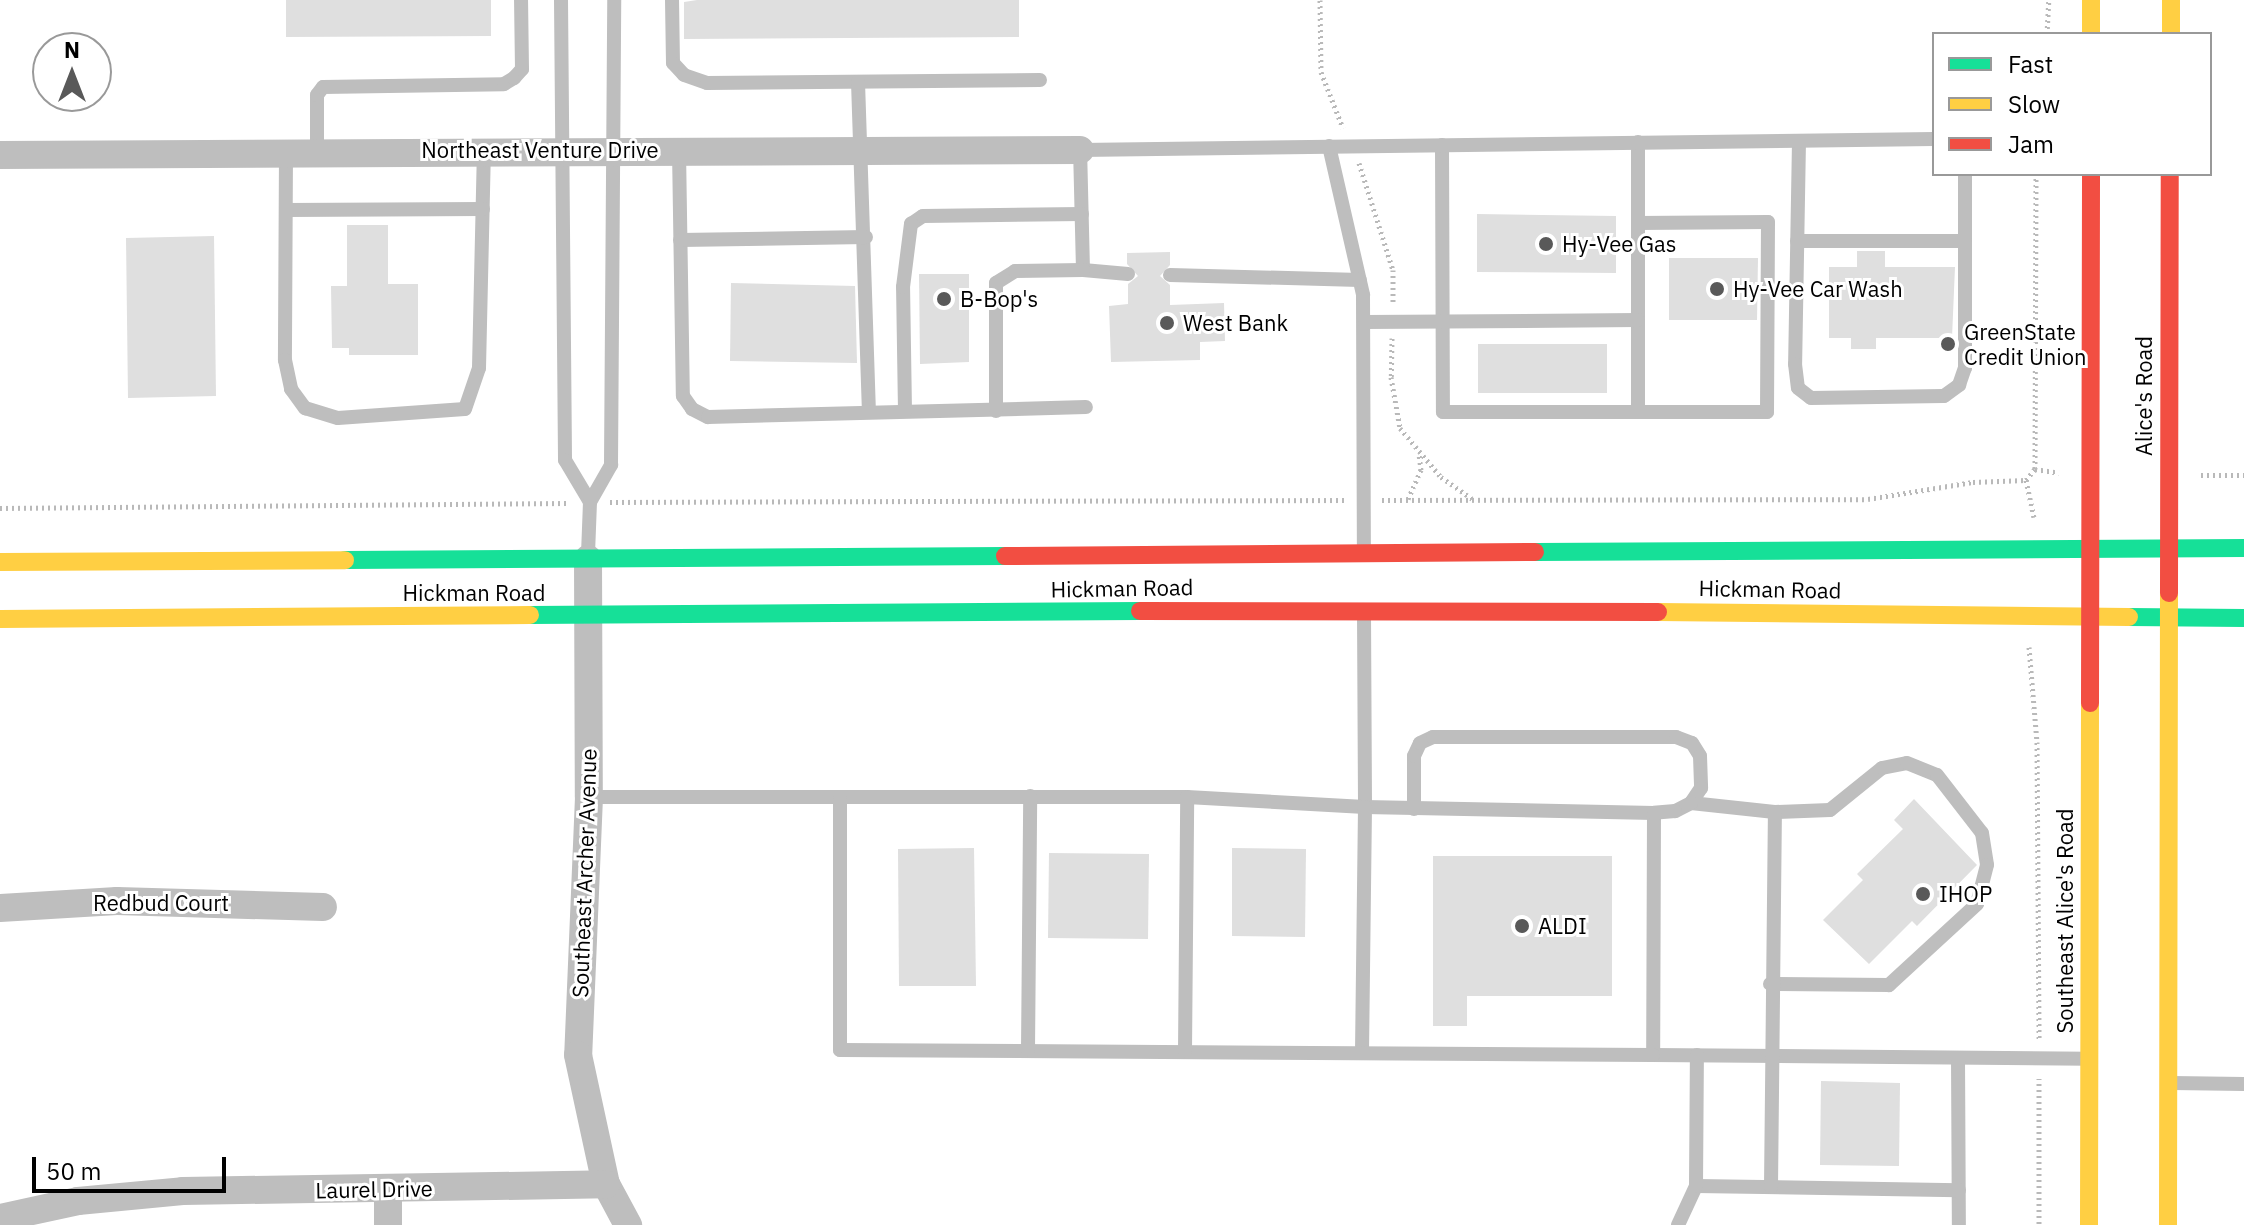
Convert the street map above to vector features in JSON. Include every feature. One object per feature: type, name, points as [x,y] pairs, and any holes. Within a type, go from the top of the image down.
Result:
[{"type":"main road","points":[[2091,0],[2091,32]]},
{"type":"main road","points":[[2171,0],[2171,32]]},
{"type":"main road","points":[[2090,617],[2091,176]]},
{"type":"main road","name":"Alice's Road","points":[[2168,618],[2170,176]]},
{"type":"main road","name":"Hickman Road","points":[[0,562],[2244,548]]},
{"type":"main road","name":"Hickman Road","points":[[0,619],[1364,610],[2244,618]]},
{"type":"main road","name":"Southeast Alice's Road","points":[[2089,1225],[2090,617]]},
{"type":"main road","points":[[2168,618],[2168,1225]]},
{"type":"street","name":"Northeast Venture Drive","points":[[0,155],[611,149],[1080,150]]},
{"type":"street","name":"Southeast Archer Avenue","points":[[588,559],[589,797],[578,1055],[606,1184],[628,1225]]},
{"type":"street","name":"Redbud Court","points":[[0,908],[117,901],[323,907]]},
{"type":"street","name":"Laurel Drive","points":[[0,1218],[154,1192],[606,1184]]},
{"type":"street","points":[[388,1190],[388,1225]]},
{"type":"lane","points":[[317,152],[317,95],[323,87],[504,84],[514,78],[522,69],[521,0]]},
{"type":"lane","points":[[561,0],[565,460],[590,502]]},
{"type":"lane","points":[[588,559],[590,502],[611,465],[614,0]]},
{"type":"lane","points":[[672,0],[673,63],[684,75],[707,83],[1040,80]]},
{"type":"lane","points":[[858,82],[866,237],[869,412]]},
{"type":"lane","points":[[1083,270],[1080,150],[1932,139]]},
{"type":"lane","points":[[1799,141],[1795,364],[1798,388],[1811,398],[1944,396],[1959,385],[1965,368],[1965,176]]},
{"type":"lane","points":[[1638,142],[1638,412]]},
{"type":"lane","points":[[1442,145],[1443,412],[1767,412],[1768,222],[1638,223]]},
{"type":"lane","points":[[1329,146],[1360,280],[1365,322],[1364,554]]},
{"type":"lane","points":[[679,149],[683,396],[692,409],[708,417],[1086,407]]},
{"type":"lane","points":[[286,152],[285,360],[291,389],[305,408],[338,418],[465,409],[479,368],[484,151]]},
{"type":"lane","points":[[286,210],[483,209]]},
{"type":"lane","points":[[905,411],[903,287],[911,224],[923,216],[1082,214]]},
{"type":"lane","points":[[680,240],[866,237]]},
{"type":"lane","points":[[1797,241],[1965,241]]},
{"type":"lane","points":[[996,411],[996,283],[1015,271],[1083,270],[1128,274]]},
{"type":"lane","points":[[1170,275],[1360,280]]},
{"type":"lane","points":[[1365,322],[1638,320]]},
{"type":"lane","points":[[1362,1051],[1364,610]]},
{"type":"lane","points":[[589,797],[1277,798],[1414,809],[1654,813],[1675,811],[1691,803],[1701,788],[1700,756],[1692,743],[1676,737],[1450,736],[1420,743],[1414,756],[1414,809]]},
{"type":"lane","points":[[1691,803],[1775,812],[1830,810],[1882,768],[1907,763],[1937,775],[1982,833],[1987,865],[1977,904],[1889,985],[1814,988],[1770,984]]},
{"type":"lane","points":[[1028,1050],[1030,796]]},
{"type":"lane","points":[[1185,1051],[1187,797]]},
{"type":"lane","points":[[840,799],[840,1050],[1362,1051],[2088,1059]]},
{"type":"lane","points":[[1771,1187],[1769,1055],[1775,812]]},
{"type":"lane","points":[[1653,1055],[1654,813]]},
{"type":"lane","points":[[1678,1225],[1696,1186],[1697,1055]]},
{"type":"lane","points":[[1958,1058],[1959,1225]]},
{"type":"lane","points":[[2168,1083],[2244,1084]]},
{"type":"lane","points":[[1696,1186],[1959,1190]]},
{"type":"path","points":[[2047,32],[2049,0]]},
{"type":"path","points":[[0,508],[590,502],[1868,499],[2026,480],[2035,469],[2036,176]]},
{"type":"path","points":[[1408,500],[1421,470],[1419,452]]},
{"type":"path","points":[[2028,668],[2037,742],[2039,1225]]},
{"type":"building","points":[[286,0],[491,0],[491,36],[286,37]]},
{"type":"building","points":[[697,0],[1019,0],[1019,37],[684,39],[684,2]]},
{"type":"building","name":"Hy-Vee Gas","points":[[1477,214],[1616,216],[1616,273],[1477,272]]},
{"type":"building","points":[[347,225],[388,225],[388,284],[418,284],[418,355],[349,355],[349,348],[332,348],[331,286],[347,286]]},
{"type":"building","points":[[214,236],[216,396],[128,398],[126,238]]},
{"type":"building","points":[[1857,251],[1885,251],[1885,267],[1955,267],[1952,338],[1876,338],[1876,349],[1851,349],[1851,338],[1829,338],[1829,267],[1857,267]]},
{"type":"building","name":"West Bank","points":[[1170,252],[1170,265],[1160,276],[1170,285],[1170,305],[1224,303],[1225,341],[1200,342],[1200,360],[1111,362],[1109,306],[1128,304],[1128,284],[1138,276],[1127,264],[1127,253]]},
{"type":"building","name":"Hy-Vee Car Wash","points":[[1669,258],[1758,258],[1757,320],[1669,320]]},
{"type":"building","name":"B-Bop's","points":[[919,274],[969,274],[969,362],[920,364]]},
{"type":"building","points":[[731,283],[855,286],[857,363],[730,361]]},
{"type":"building","points":[[1478,344],[1607,344],[1607,393],[1478,393]]},
{"type":"building","points":[[1914,799],[1977,865],[1917,926],[1912,921],[1869,964],[1823,920],[1863,880],[1857,874],[1903,829],[1894,820]]},
{"type":"building","points":[[974,848],[976,986],[899,986],[898,849]]},
{"type":"building","points":[[1232,848],[1306,849],[1305,937],[1232,936]]},
{"type":"building","points":[[1049,853],[1149,854],[1148,939],[1048,938]]},
{"type":"building","name":"ALDI","points":[[1433,856],[1612,856],[1612,996],[1467,996],[1467,1026],[1433,1026]]},
{"type":"building","points":[[1821,1081],[1900,1083],[1899,1166],[1820,1165]]},
{"type":"traffic: fast","points":[[1535,552],[2244,548]]},
{"type":"traffic: fast","points":[[345,560],[1005,556]]},
{"type":"traffic: fast","points":[[530,615],[1140,611]]},
{"type":"traffic: fast","points":[[2129,617],[2244,618]]},
{"type":"traffic: slow","points":[[2091,0],[2091,32]]},
{"type":"traffic: slow","points":[[2171,0],[2171,32]]},
{"type":"traffic: slow","points":[[0,562],[345,560]]},
{"type":"traffic: slow","points":[[2168,1225],[2169,593]]},
{"type":"traffic: slow","points":[[1658,612],[2129,617]]},
{"type":"traffic: slow","points":[[0,619],[530,615]]},
{"type":"traffic: slow","points":[[2089,1225],[2090,703]]},
{"type":"traffic: jam","points":[[2090,703],[2091,176]]},
{"type":"traffic: jam","points":[[2169,593],[2170,176]]},
{"type":"traffic: jam","points":[[1005,556],[1535,552]]},
{"type":"traffic: jam","points":[[1140,611],[1658,612]]},
{"type":"place","name":"Hy-Vee Gas","points":[[1546,244]]},
{"type":"place","name":"Hy-Vee Car Wash","points":[[1717,289]]},
{"type":"place","name":"B-Bop's","points":[[944,299]]},
{"type":"place","name":"West Bank","points":[[1167,323]]},
{"type":"place","name":"GreenState Credit Union","points":[[1948,344]]},
{"type":"place","name":"IHOP","points":[[1923,894]]},
{"type":"place","name":"ALDI","points":[[1522,926]]}]
